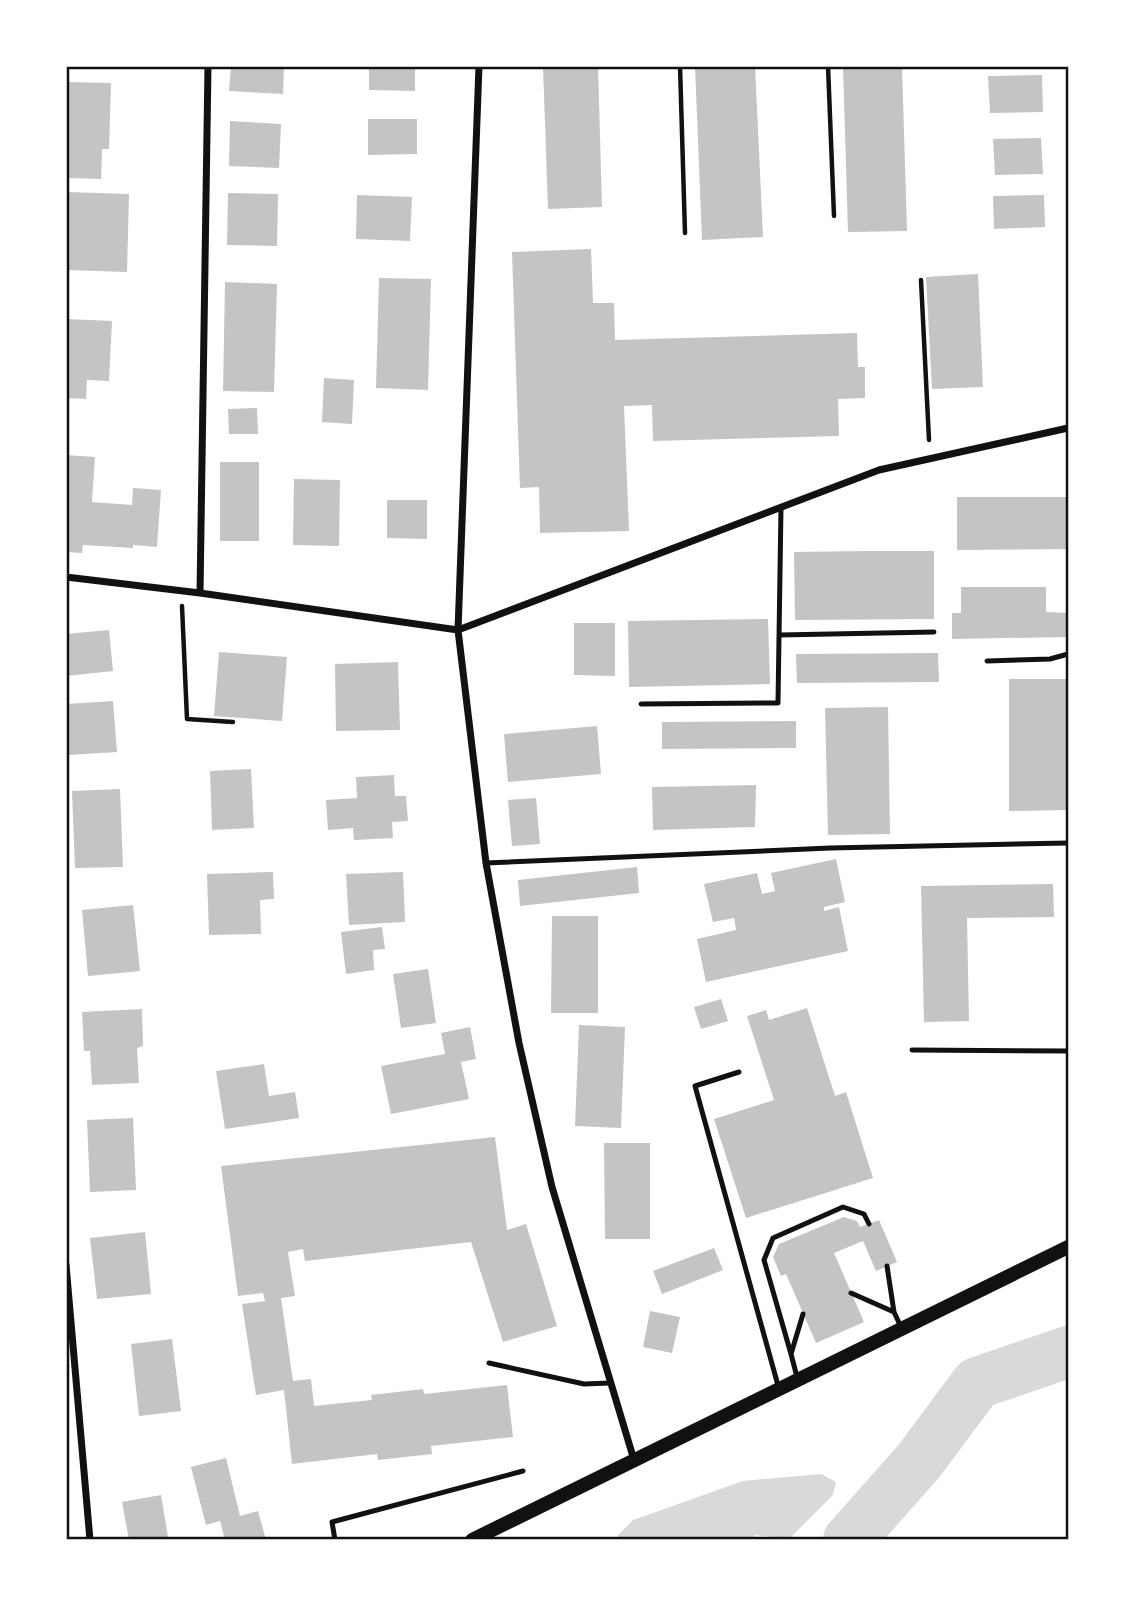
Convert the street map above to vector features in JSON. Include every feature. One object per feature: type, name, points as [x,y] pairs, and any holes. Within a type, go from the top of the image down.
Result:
[{"type":"main road","points":[[481,1537],[1069,1247]]},
{"type":"street","points":[[200,593],[208,66]]},
{"type":"street","points":[[480,66],[458,630],[486,863],[519,1043],[552,1187],[634,1461]]},
{"type":"street","points":[[66,577],[458,630],[879,470],[1069,428]]},
{"type":"street","points":[[66,1265],[90,1539]]},
{"type":"lane","points":[[641,704],[778,703],[781,507]]},
{"type":"lane","points":[[779,635],[934,632]]},
{"type":"lane","points":[[987,661],[1050,659],[1069,654]]},
{"type":"lane","points":[[486,863],[830,848],[1069,843]]},
{"type":"lane","points":[[912,1050],[1069,1051]]},
{"type":"lane","points":[[739,1072],[695,1086],[779,1390]]},
{"type":"lane","points":[[798,1380],[764,1261],[773,1238],[843,1208],[864,1214],[869,1224]]},
{"type":"lane","points":[[887,1266],[894,1312],[902,1329]]},
{"type":"lane","points":[[851,1293],[894,1312]]},
{"type":"lane","points":[[791,1353],[803,1314]]},
{"type":"lane","points":[[489,1363],[584,1384],[610,1383]]},
{"type":"lane","points":[[335,1539],[332,1522],[523,1471]]},
{"type":"path","points":[[680,66],[685,233]]},
{"type":"path","points":[[828,66],[834,216]]},
{"type":"path","points":[[920,280],[930,459]]},
{"type":"path","points":[[182,591],[187,719],[233,722]]},
{"type":"shaded area","points":[[821,1474],[836,1482],[833,1495],[789,1539],[755,1535],[750,1540],[620,1540],[618,1535],[633,1520],[743,1481]]},
{"type":"building","points":[[231,66],[284,66],[283,94],[229,91]]},
{"type":"building","points":[[369,66],[415,66],[415,91],[369,90]]},
{"type":"building","points":[[543,66],[598,66],[602,207],[548,209]]},
{"type":"building","points":[[695,66],[755,66],[763,237],[702,240]]},
{"type":"building","points":[[843,66],[902,66],[907,231],[848,232]]},
{"type":"building","points":[[1042,75],[1043,112],[990,113],[988,76]]},
{"type":"building","points":[[66,82],[111,83],[109,149],[102,149],[101,179],[67,178]]},
{"type":"building","points":[[368,119],[417,119],[417,154],[368,155]]},
{"type":"building","points":[[230,121],[281,124],[279,168],[229,166]]},
{"type":"building","points":[[1041,138],[1043,174],[995,175],[993,139]]},
{"type":"building","points":[[66,192],[129,194],[127,272],[66,270]]},
{"type":"building","points":[[228,193],[278,194],[277,246],[227,245]]},
{"type":"building","points":[[357,195],[412,197],[410,241],[356,239]]},
{"type":"building","points":[[1044,195],[1045,227],[994,229],[993,196]]},
{"type":"building","points":[[591,249],[593,303],[614,303],[615,340],[857,333],[858,367],[865,367],[865,398],[838,399],[839,436],[653,441],[652,405],[624,406],[629,531],[540,533],[539,487],[520,488],[512,252]]},
{"type":"building","points":[[978,274],[983,387],[932,389],[926,277]]},
{"type":"building","points":[[379,278],[431,279],[428,390],[376,388]]},
{"type":"building","points":[[225,282],[277,284],[274,392],[223,391]]},
{"type":"building","points":[[66,319],[112,321],[109,381],[87,380],[86,399],[66,398]]},
{"type":"building","points":[[324,378],[354,380],[352,424],[322,422]]},
{"type":"building","points":[[257,408],[258,434],[229,434],[228,409]]},
{"type":"building","points":[[66,455],[95,457],[92,502],[132,505],[133,488],[161,490],[157,547],[83,545],[82,553],[66,552]]},
{"type":"building","points":[[220,462],[259,462],[259,541],[220,541]]},
{"type":"building","points":[[294,479],[340,480],[339,546],[293,545]]},
{"type":"building","points":[[957,497],[1068,497],[1068,549],[957,550]]},
{"type":"building","points":[[387,500],[427,500],[427,539],[387,538]]},
{"type":"building","points":[[934,551],[934,619],[795,620],[794,552]]},
{"type":"building","points":[[961,587],[1046,587],[1046,612],[1068,613],[1068,637],[952,639],[952,613],[961,613]]},
{"type":"building","points":[[768,619],[770,684],[629,687],[628,621]]},
{"type":"building","points":[[574,623],[615,623],[615,676],[574,675]]},
{"type":"building","points":[[109,630],[113,671],[66,676],[66,634]]},
{"type":"building","points":[[219,652],[287,657],[282,721],[214,716]]},
{"type":"building","points":[[938,653],[939,682],[797,683],[796,654]]},
{"type":"building","points":[[398,662],[400,730],[336,731],[335,664]]},
{"type":"building","points":[[1009,679],[1068,679],[1068,810],[1009,811]]},
{"type":"building","points":[[113,701],[117,752],[69,755],[66,704]]},
{"type":"building","points":[[888,707],[890,834],[828,835],[825,708]]},
{"type":"building","points":[[796,721],[796,748],[662,749],[662,722]]},
{"type":"building","points":[[597,726],[601,774],[508,782],[504,734]]},
{"type":"building","points":[[251,769],[254,828],[212,830],[210,771]]},
{"type":"building","points":[[394,775],[395,796],[406,796],[408,821],[392,822],[393,838],[354,840],[353,828],[328,830],[326,800],[357,798],[356,777]]},
{"type":"building","points":[[756,785],[755,827],[653,830],[652,787]]},
{"type":"building","points":[[120,789],[123,867],[75,868],[72,791]]},
{"type":"building","points":[[536,798],[540,844],[512,846],[508,800]]},
{"type":"building","points":[[836,859],[845,902],[824,907],[824,911],[839,907],[848,951],[706,982],[697,939],[736,930],[734,918],[713,922],[704,884],[757,873],[762,894],[775,891],[771,873]]},
{"type":"building","points":[[637,867],[639,893],[520,906],[518,880]]},
{"type":"building","points":[[273,872],[274,899],[260,900],[261,934],[209,935],[207,874]]},
{"type":"building","points":[[403,872],[405,922],[349,925],[346,874]]},
{"type":"building","points":[[1053,884],[1054,917],[967,918],[969,1021],[924,1022],[921,886]]},
{"type":"building","points":[[133,905],[140,971],[88,976],[82,910]]},
{"type":"building","points":[[552,916],[598,916],[598,1013],[551,1013]]},
{"type":"building","points":[[382,927],[385,949],[373,950],[374,970],[346,974],[341,932]]},
{"type":"building","points":[[428,969],[436,1023],[401,1028],[393,974]]},
{"type":"building","points":[[721,999],[728,1021],[701,1029],[694,1007]]},
{"type":"building","points":[[807,1008],[835,1096],[846,1092],[873,1178],[746,1218],[714,1119],[774,1100],[747,1016],[766,1010],[769,1020]]},
{"type":"building","points":[[142,1009],[143,1046],[137,1048],[139,1083],[92,1085],[90,1051],[84,1051],[82,1012]]},
{"type":"building","points":[[579,1025],[625,1027],[621,1128],[575,1126]]},
{"type":"building","points":[[470,1027],[476,1059],[461,1062],[469,1099],[391,1114],[381,1066],[445,1054],[441,1033]]},
{"type":"building","points":[[264,1064],[269,1096],[295,1092],[299,1118],[225,1129],[216,1071]]},
{"type":"building","points":[[133,1118],[136,1190],[90,1192],[87,1120]]},
{"type":"building","points":[[495,1137],[507,1230],[526,1224],[557,1326],[503,1342],[471,1242],[305,1261],[303,1249],[288,1252],[295,1296],[281,1298],[293,1381],[311,1379],[314,1406],[372,1400],[371,1395],[423,1389],[424,1394],[507,1385],[513,1437],[431,1446],[432,1454],[378,1460],[377,1454],[292,1464],[284,1390],[256,1395],[242,1304],[265,1301],[263,1293],[238,1296],[221,1166]]},
{"type":"building","points":[[604,1143],[650,1143],[650,1239],[605,1239]]},
{"type":"building","points":[[844,1217],[857,1221],[860,1227],[879,1220],[897,1262],[876,1271],[863,1241],[834,1253],[864,1322],[816,1343],[786,1274],[781,1276],[773,1257],[779,1244]]},
{"type":"building","points":[[145,1232],[151,1294],[97,1299],[90,1238]]},
{"type":"building","points":[[714,1248],[723,1270],[662,1294],[653,1271]]},
{"type":"building","points":[[650,1311],[680,1317],[672,1353],[643,1347]]},
{"type":"building","points":[[172,1339],[181,1411],[139,1416],[131,1344]]},
{"type":"building","points":[[226,1458],[240,1516],[258,1511],[266,1540],[225,1540],[220,1521],[206,1525],[191,1467]]},
{"type":"building","points":[[161,1495],[168,1537],[129,1540],[122,1502]]},
{"type":"waterway","points":[[849,1540],[919,1461],[977,1383],[1068,1352]]}]
